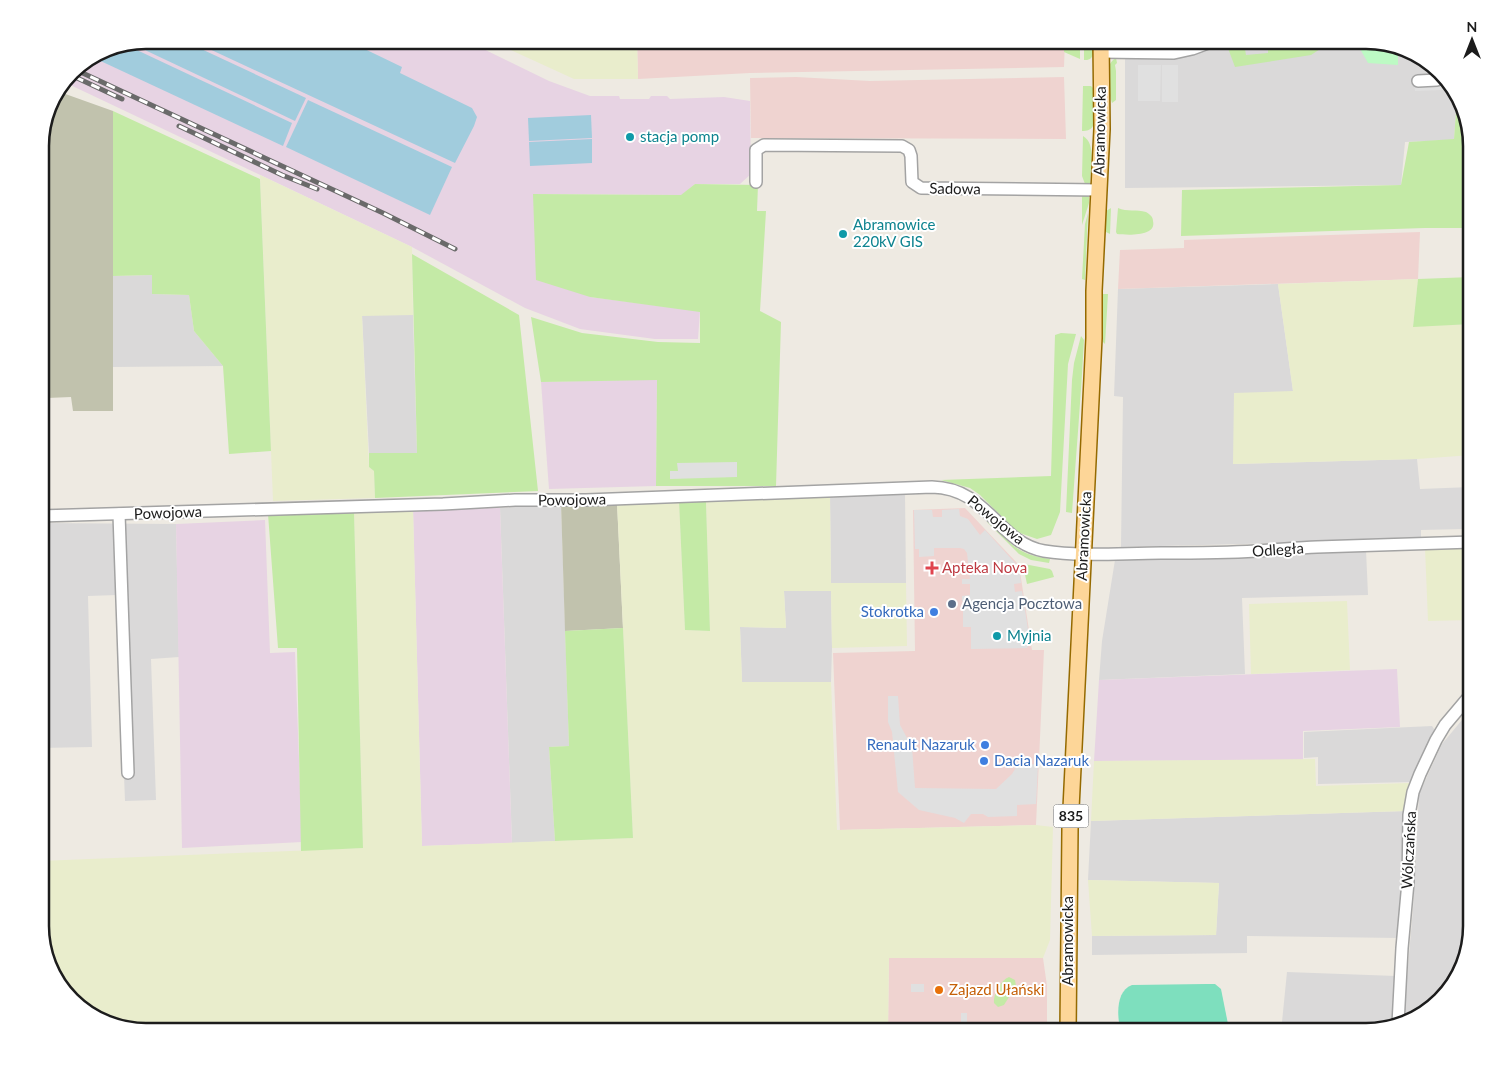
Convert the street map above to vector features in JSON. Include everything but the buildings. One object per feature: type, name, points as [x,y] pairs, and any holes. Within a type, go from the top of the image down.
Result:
[{"type":"main road","name":"Abramowicka","points":[[1068,1023],[1070,829],[1102,123],[1101,49]]},
{"type":"street","points":[[1132,49],[1174,53],[1192,49]]},
{"type":"street","points":[[1418,81],[1437,80]]},
{"type":"street","name":"Sadowa","points":[[756,182],[756,150],[764,145],[902,146],[909,150],[911,156],[912,182],[921,188],[1099,190]]},
{"type":"street","name":"Powojowa","points":[[49,516],[443,504],[515,500],[586,500],[932,487],[952,490],[968,497],[988,512],[1023,544],[1045,551],[1084,553]]},
{"type":"street","points":[[118,514],[128,773]]},
{"type":"street","name":"Odległa","points":[[1084,553],[1205,553],[1463,542]]},
{"type":"street","name":"Wólczańska","points":[[1398,1018],[1408,882],[1409,815],[1413,792],[1436,740],[1445,725],[1463,704]]},
{"type":"shaded area","points":[[140,49],[483,49],[549,81],[590,96],[619,96],[620,99],[649,99],[651,96],[667,96],[670,99],[724,97],[750,101],[751,174],[740,184],[695,184],[682,195],[534,194],[590,297],[700,311],[698,339],[655,339],[580,329],[525,308],[412,247],[71,85],[82,73],[97,62],[115,54]]},
{"type":"shaded area","points":[[509,49],[637,49],[638,79],[574,79]]},
{"type":"shaded area","points":[[637,49],[1065,49],[1064,67],[750,73],[638,79]]},
{"type":"shaded area","points":[[1125,49],[1366,49],[1385,51],[1403,56],[1415,62],[1435,77],[1447,92],[1456,110],[1454,140],[1405,142],[1401,185],[1125,188]]},
{"type":"shaded area","points":[[1138,65],[1161,65],[1160,101],[1138,101]]},
{"type":"shaded area","points":[[1162,65],[1178,65],[1178,102],[1162,102]]},
{"type":"shaded area","points":[[1434,76],[1444,89],[1415,91],[1414,78],[1431,78]]},
{"type":"shaded area","points":[[796,77],[870,81],[1064,77],[1066,139],[751,138],[750,78]]},
{"type":"shaded area","points":[[64,94],[113,111],[113,411],[73,411],[71,397],[49,398],[49,140],[52,121]]},
{"type":"shaded area","points":[[260,175],[412,247],[413,315],[362,316],[369,467],[374,471],[375,498],[273,501]]},
{"type":"shaded area","points":[[1420,232],[1418,279],[1118,289],[1120,250],[1184,248],[1184,240]]},
{"type":"shaded area","points":[[152,275],[152,294],[189,295],[194,331],[223,366],[113,367],[113,276]]},
{"type":"shaded area","points":[[1418,279],[1413,326],[1463,324],[1463,456],[1417,459],[1233,464],[1234,393],[1293,391],[1278,284]]},
{"type":"shaded area","points":[[1278,284],[1293,391],[1234,464],[1417,459],[1420,489],[1463,487],[1463,529],[1421,530],[1421,537],[1121,547],[1123,397],[1114,396],[1118,289]]},
{"type":"shaded area","points":[[362,315],[413,315],[417,453],[369,453]]},
{"type":"shaded area","points":[[657,379],[656,486],[549,489],[541,382]]},
{"type":"shaded area","points":[[737,462],[737,477],[670,479],[670,471],[678,471],[677,463]]},
{"type":"shaded area","points":[[905,493],[906,583],[831,584],[830,495]]},
{"type":"shaded area","points":[[830,495],[831,583],[906,583],[907,646],[832,648],[831,591],[784,591],[786,628],[740,627],[742,682],[831,682],[837,830],[1036,825],[1053,827],[1050,940],[1043,958],[889,958],[888,1023],[146,1023],[121,1020],[97,1010],[82,999],[65,980],[52,951],[49,932],[49,861],[363,848],[354,512],[413,509],[422,846],[633,838],[617,503],[679,501],[685,630],[710,631],[706,502]]},
{"type":"shaded area","points":[[617,503],[623,628],[565,631],[561,504]]},
{"type":"shaded area","points":[[561,504],[569,746],[549,747],[555,841],[512,843],[500,508]]},
{"type":"shaded area","points":[[500,508],[512,843],[422,846],[413,509]]},
{"type":"shaded area","points":[[965,508],[1019,565],[1032,650],[1044,650],[1036,825],[840,830],[833,653],[915,651],[913,510]]},
{"type":"shaded area","points":[[959,509],[960,516],[968,519],[980,535],[985,530],[1016,564],[1012,569],[1019,569],[1021,583],[1014,584],[1015,592],[1022,591],[1030,642],[1027,648],[971,649],[971,627],[963,627],[963,606],[970,606],[970,601],[962,601],[962,596],[970,595],[970,584],[962,584],[962,579],[970,579],[967,553],[964,549],[960,548],[934,548],[934,556],[919,557],[919,549],[915,549],[914,510],[932,510],[933,517],[942,517],[942,510]]},
{"type":"shaded area","points":[[265,520],[270,653],[295,652],[302,842],[182,848],[176,524]]},
{"type":"shaded area","points":[[49,523],[176,524],[179,657],[151,659],[156,800],[125,801],[117,595],[88,596],[92,747],[49,748]]},
{"type":"shaded area","points":[[1463,546],[1463,620],[1428,621],[1425,548]]},
{"type":"shaded area","points":[[1366,550],[1368,595],[1242,598],[1245,674],[1099,680],[1102,641],[1115,560]]},
{"type":"shaded area","points":[[784,591],[831,591],[831,682],[742,682],[740,627],[786,628]]},
{"type":"shaded area","points":[[1347,601],[1350,670],[1251,674],[1249,604]]},
{"type":"shaded area","points":[[1397,669],[1400,727],[1303,731],[1303,760],[1094,761],[1099,680]]},
{"type":"shaded area","points":[[888,696],[898,696],[900,725],[912,747],[915,788],[996,789],[1012,774],[1023,756],[1024,763],[1038,765],[1036,804],[1017,805],[1017,816],[988,817],[983,814],[971,814],[964,823],[955,818],[919,810],[898,792],[892,732],[888,722]]},
{"type":"shaded area","points":[[1463,719],[1463,932],[1456,963],[1443,985],[1420,1007],[1404,1016],[1413,909],[1419,794],[1442,744]]},
{"type":"shaded area","points":[[1432,726],[1436,732],[1413,782],[1318,784],[1318,757],[1304,758],[1304,732]]},
{"type":"shaded area","points":[[1315,759],[1316,786],[1410,783],[1406,811],[1091,821],[1094,761]]},
{"type":"shaded area","points":[[1406,811],[1399,938],[1247,936],[1247,953],[1092,955],[1092,936],[1216,935],[1219,883],[1088,880],[1091,821]]},
{"type":"shaded area","points":[[1088,880],[1219,883],[1216,935],[1092,936]]},
{"type":"shaded area","points":[[889,958],[1043,958],[1047,986],[1047,1023],[888,1023]]},
{"type":"shaded area","points":[[1287,972],[1396,976],[1392,1020],[1366,1023],[1282,1023]]},
{"type":"shaded area","points":[[911,984],[924,984],[924,992],[911,992]]},
{"type":"shaded area","points":[[961,1013],[967,1013],[967,1023],[961,1023]]},
{"type":"green space","points":[[1064,49],[1080,49],[1080,59],[1064,52]]},
{"type":"green space","points":[[1084,49],[1093,49],[1090,59],[1084,60]]},
{"type":"green space","points":[[1228,49],[1245,49],[1246,55],[1268,53],[1268,49],[1320,49],[1311,55],[1235,67]]},
{"type":"green space","points":[[1360,49],[1379,50],[1398,54],[1398,65],[1368,63]]},
{"type":"green space","points":[[1116,58],[1116,100],[1112,103],[1108,85],[1108,72],[1109,66]]},
{"type":"green space","points":[[1083,86],[1091,86],[1093,88],[1093,126],[1089,130],[1082,131]]},
{"type":"green space","points":[[1456,110],[1463,140],[1463,228],[1181,236],[1182,190],[1401,185],[1409,142],[1454,139]]},
{"type":"green space","points":[[113,111],[260,179],[271,451],[229,454],[223,366],[194,331],[189,295],[152,294],[152,275],[113,276]]},
{"type":"green space","points":[[1083,136],[1090,145],[1092,157],[1090,183],[1085,184],[1082,176]]},
{"type":"green space","points":[[695,184],[758,185],[757,211],[766,211],[760,311],[781,322],[776,486],[656,486],[657,380],[541,382],[531,317],[582,333],[658,342],[700,343],[700,312],[590,297],[536,280],[533,194],[681,195]]},
{"type":"green space","points":[[1082,193],[1089,197],[1089,203],[1082,225]]},
{"type":"green space","points":[[1111,208],[1110,234],[1106,232],[1106,211]]},
{"type":"green space","points":[[1118,208],[1146,212],[1151,215],[1153,226],[1150,230],[1140,234],[1117,234]]},
{"type":"green space","points":[[1088,213],[1085,280],[1082,279],[1085,224]]},
{"type":"green space","points":[[412,254],[519,315],[538,491],[375,498],[374,471],[369,467],[369,453],[417,453]]},
{"type":"green space","points":[[1463,277],[1463,324],[1413,327],[1418,279]]},
{"type":"green space","points":[[1103,294],[1108,294],[1105,344],[1103,342]]},
{"type":"green space","points":[[1061,333],[1076,334],[1068,364],[1060,512],[1051,535],[1037,539],[1017,532],[980,495],[970,488],[941,480],[1051,476],[1055,335]]},
{"type":"green space","points":[[1081,336],[1084,340],[1072,513],[1066,512],[1072,380]]},
{"type":"green space","points":[[679,501],[706,502],[710,631],[685,630]]},
{"type":"green space","points":[[354,512],[363,848],[301,851],[297,648],[278,648],[268,514]]},
{"type":"green space","points":[[987,522],[991,523],[1016,548],[1050,559],[1049,563],[1031,560],[1019,554]]},
{"type":"green space","points":[[1024,564],[1050,569],[1054,577],[1027,584]]},
{"type":"green space","points":[[623,628],[633,838],[555,841],[549,747],[569,746],[565,631]]},
{"type":"green space","points":[[1009,977],[1015,980],[1016,986],[1004,1005],[998,1007],[994,1003],[996,992],[1000,984]]},
{"type":"green space","points":[[1215,984],[1221,989],[1228,1023],[1120,1023],[1118,1013],[1120,999],[1126,988],[1132,985]]},
{"type":"water","points":[[143,49],[201,49],[306,98],[295,121]]},
{"type":"water","points":[[209,49],[365,49],[402,67],[400,73],[472,108],[477,117],[455,163]]},
{"type":"water","points":[[136,50],[292,123],[283,146],[100,61],[115,54]]},
{"type":"water","points":[[308,100],[452,167],[430,215],[286,147]]},
{"type":"water","points":[[591,115],[592,138],[529,141],[528,118]]},
{"type":"water","points":[[592,139],[592,163],[530,166],[529,142]]},
{"type":"railway","points":[[82,73],[383,213],[455,249]]},
{"type":"railway","points":[[77,78],[122,99]]},
{"type":"railway","points":[[179,126],[282,175],[317,189]]},
{"type":"place","name":"stacja pomp","points":[[630,137]]},
{"type":"place","name":"Abramowice 220kV GIS","points":[[843,234]]},
{"type":"place","name":"Apteka Nova","points":[[932,568]]},
{"type":"place","name":"Agencja Pocztowa","points":[[952,604]]},
{"type":"place","name":"Stokrotka","points":[[934,612]]},
{"type":"place","name":"Myjnia","points":[[997,636]]},
{"type":"place","name":"Renault Nazaruk","points":[[985,745]]},
{"type":"place","name":"Dacia Nazaruk","points":[[984,761]]},
{"type":"place","name":"Zajazd Ułański","points":[[939,990]]}]
